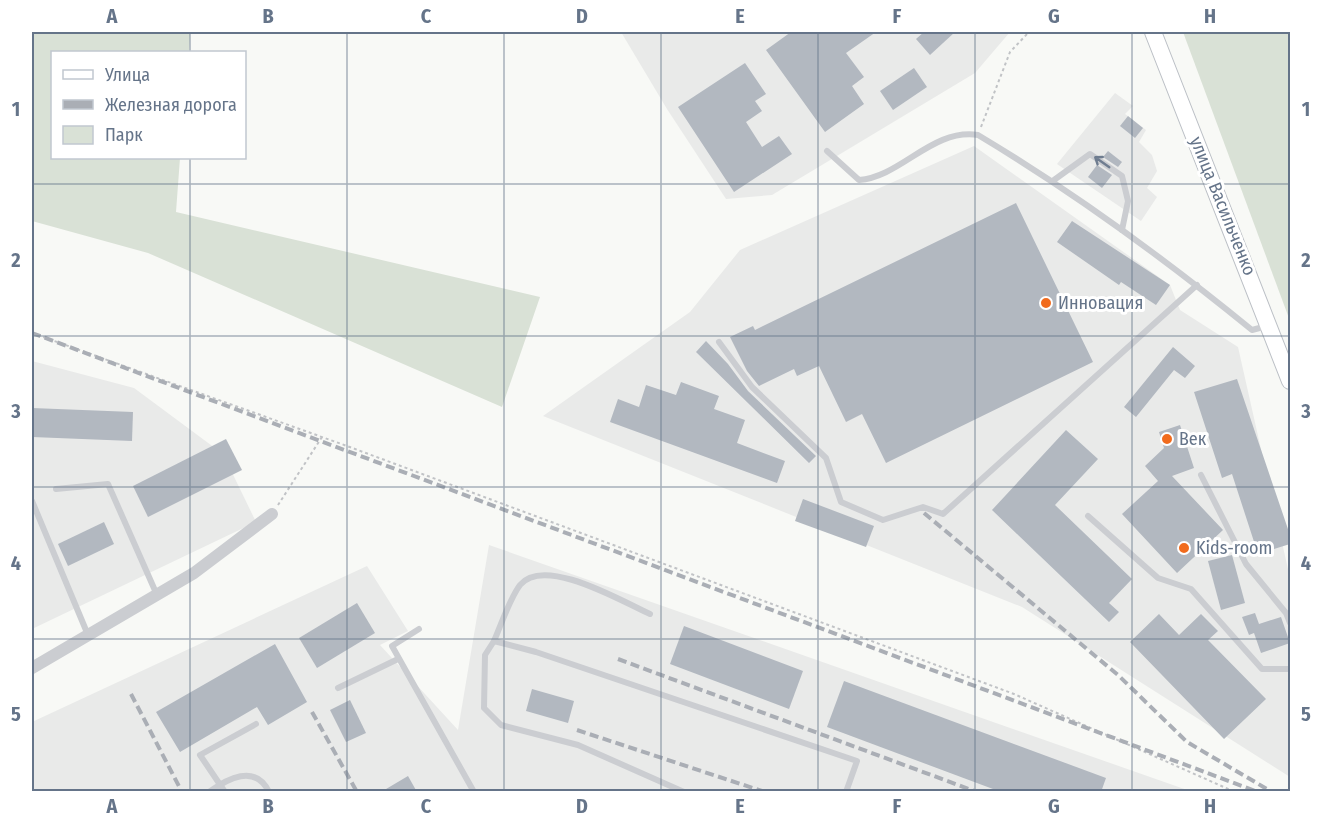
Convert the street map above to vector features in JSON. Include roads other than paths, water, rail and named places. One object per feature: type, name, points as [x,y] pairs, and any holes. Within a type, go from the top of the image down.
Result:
[{"type":"main road","name":"улица Васильченко","points":[[1153,32],[1270,325],[1290,381]]},
{"type":"street","points":[[32,668],[194,573],[272,514]]},
{"type":"lane","points":[[827,151],[859,180],[875,179],[923,148],[966,134],[978,135],[1054,180],[1197,285],[1252,330],[1270,325]]},
{"type":"lane","points":[[1054,180],[1090,154],[1122,176],[1128,201],[1122,230]]},
{"type":"lane","points":[[719,342],[752,387],[826,458],[841,502],[883,520],[923,507],[943,514],[1197,285]]},
{"type":"lane","points":[[1201,475],[1246,564],[1286,613],[1290,623]]},
{"type":"lane","points":[[56,489],[108,484],[157,595]]},
{"type":"lane","points":[[32,501],[88,635]]},
{"type":"lane","points":[[1088,516],[1158,578],[1191,589],[1262,669],[1290,669]]},
{"type":"lane","points":[[650,614],[568,578],[534,576],[520,584],[494,641],[485,655],[484,708],[501,725],[579,745],[684,792]]},
{"type":"lane","points":[[419,629],[392,646],[474,792]]},
{"type":"lane","points":[[494,641],[536,652],[857,761],[846,792]]},
{"type":"lane","points":[[338,688],[398,659]]},
{"type":"lane","points":[[225,792],[200,755],[256,724]]},
{"type":"lane","points":[[209,792],[230,777],[246,775],[265,784],[269,792]]},
{"type":"railway","points":[[32,333],[1258,792]]},
{"type":"railway","points":[[924,513],[1118,675],[1187,742],[1272,792]]},
{"type":"railway","points":[[618,659],[977,792]]},
{"type":"railway","points":[[131,694],[182,792]]},
{"type":"railway","points":[[312,712],[357,792]]},
{"type":"railway","points":[[577,730],[765,792]]},
{"type":"place","name":"Инновация","points":[[1046,303]]},
{"type":"place","name":"Век","points":[[1167,439]]},
{"type":"place","name":"Kids-room","points":[[1184,548]]}]
